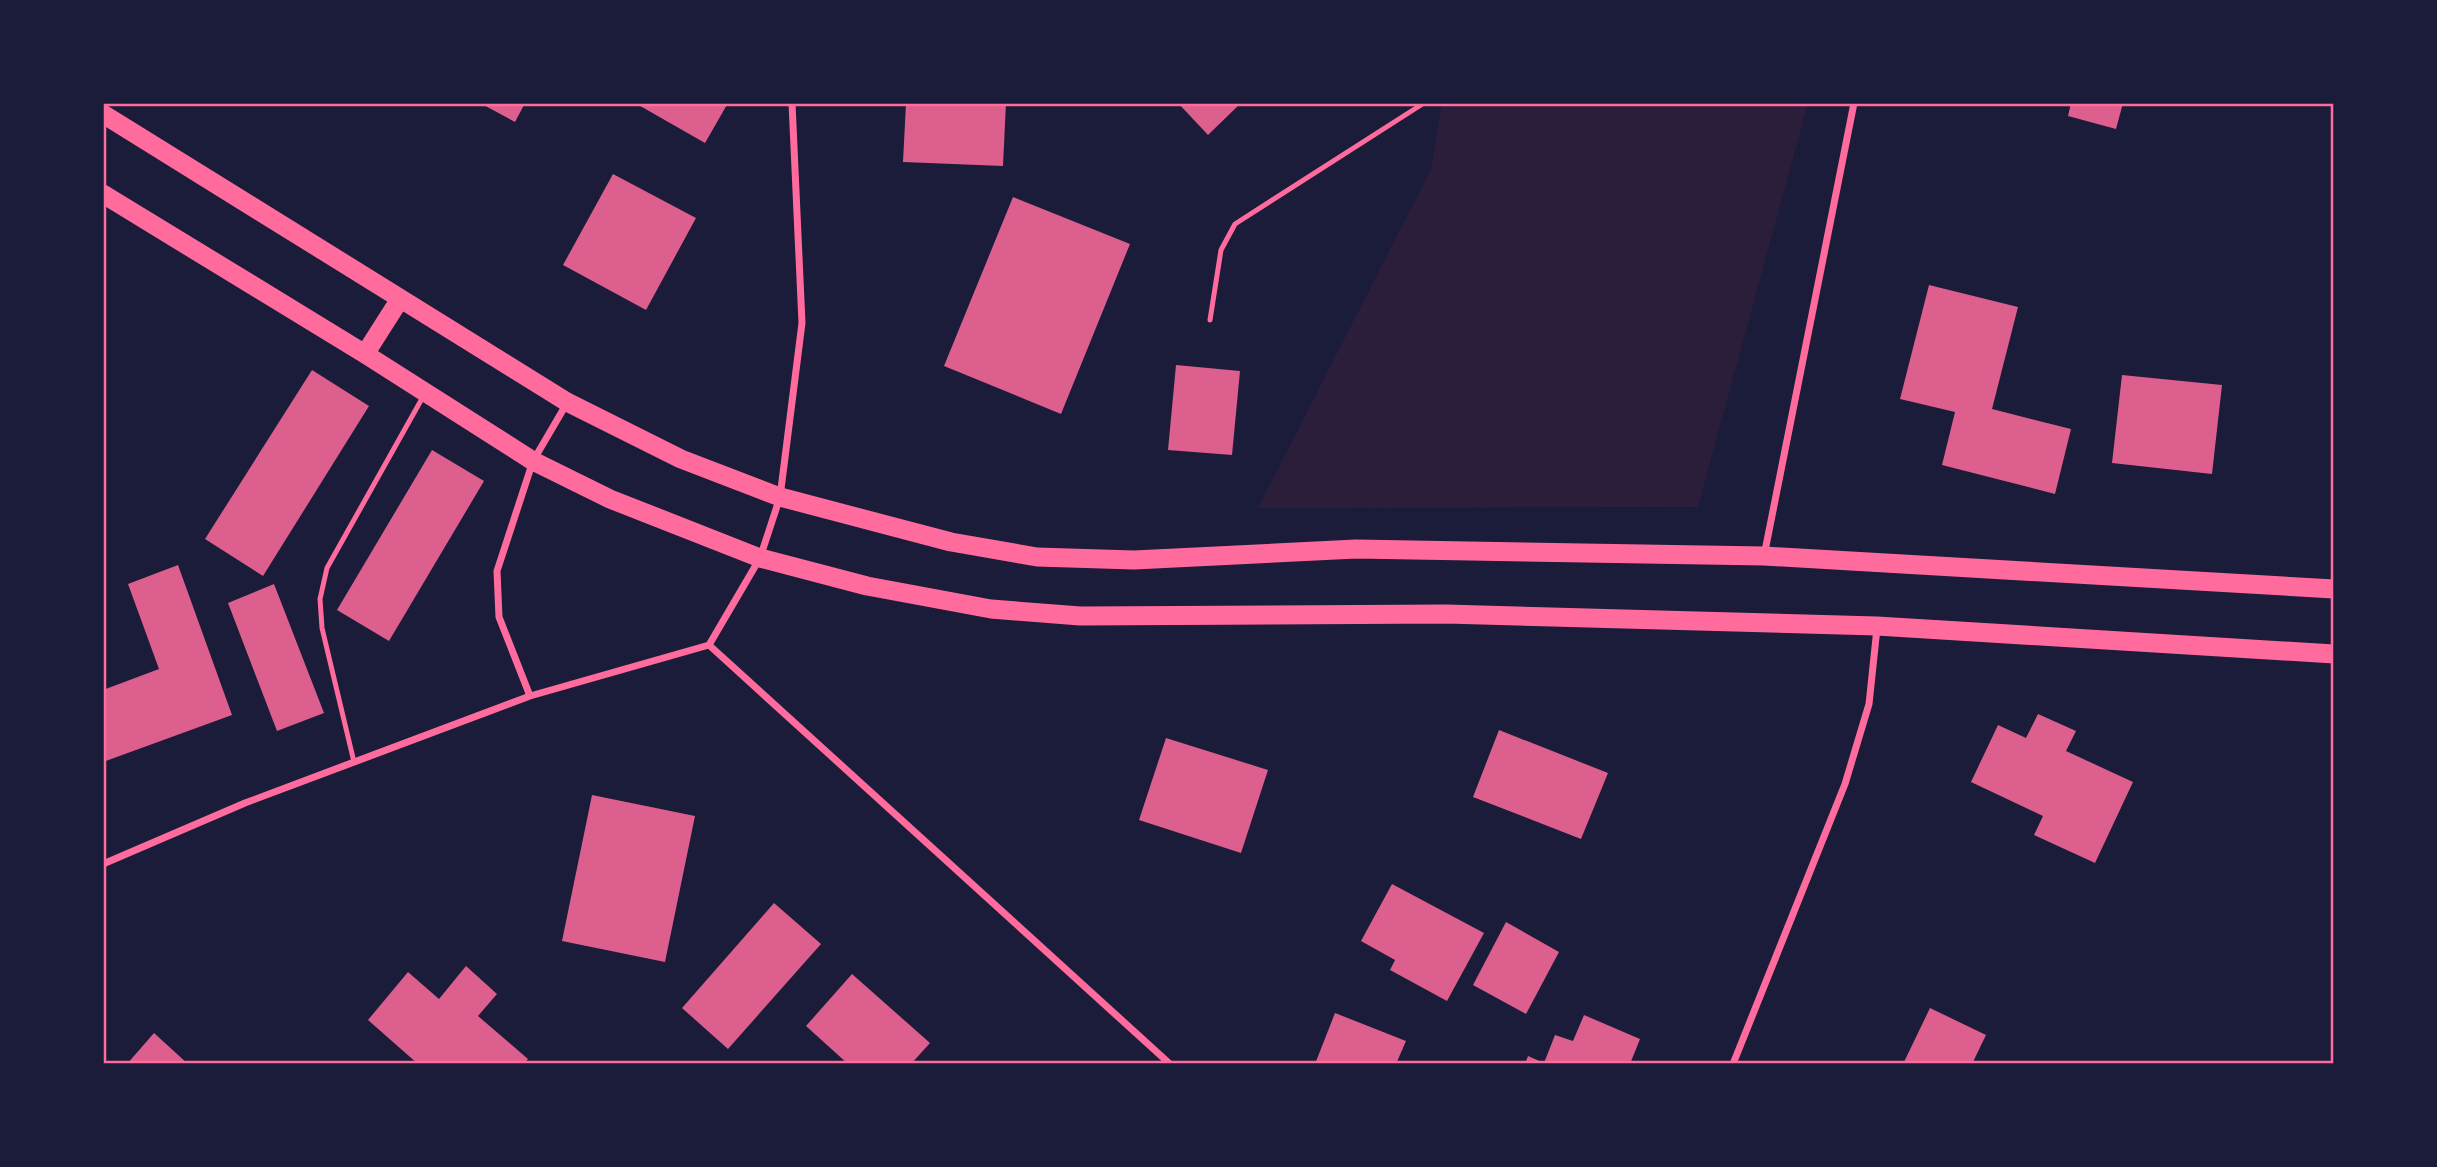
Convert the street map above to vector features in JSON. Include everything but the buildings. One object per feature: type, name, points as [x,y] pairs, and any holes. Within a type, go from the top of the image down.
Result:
[{"type":"highway","points":[[103,114],[567,402],[681,459],[780,497],[951,542],[1037,556],[1134,560],[1356,550],[1764,556],[2334,589]]},
{"type":"highway","points":[[103,194],[365,354],[533,461],[610,499],[760,558],[867,586],[991,608],[1080,616],[1446,614],[1877,626],[2334,654]]},
{"type":"highway","points":[[365,354],[400,299]]},
{"type":"street","points":[[103,864],[244,803],[530,696],[709,645],[760,558],[780,497],[802,323],[792,103]]},
{"type":"street","points":[[1764,556],[1854,103]]},
{"type":"street","points":[[530,696],[499,617],[496,571],[533,461],[567,402]]},
{"type":"street","points":[[1732,1064],[1846,784],[1869,704],[1877,626]]},
{"type":"street","points":[[709,645],[1170,1064]]},
{"type":"lane","points":[[1210,320],[1221,250],[1235,224],[1424,103]]},
{"type":"lane","points":[[354,762],[323,628],[320,599],[327,568],[426,392]]},
{"type":"shaded area","points":[[1442,103],[1808,103],[1698,507],[1258,508],[1431,169]]}]
